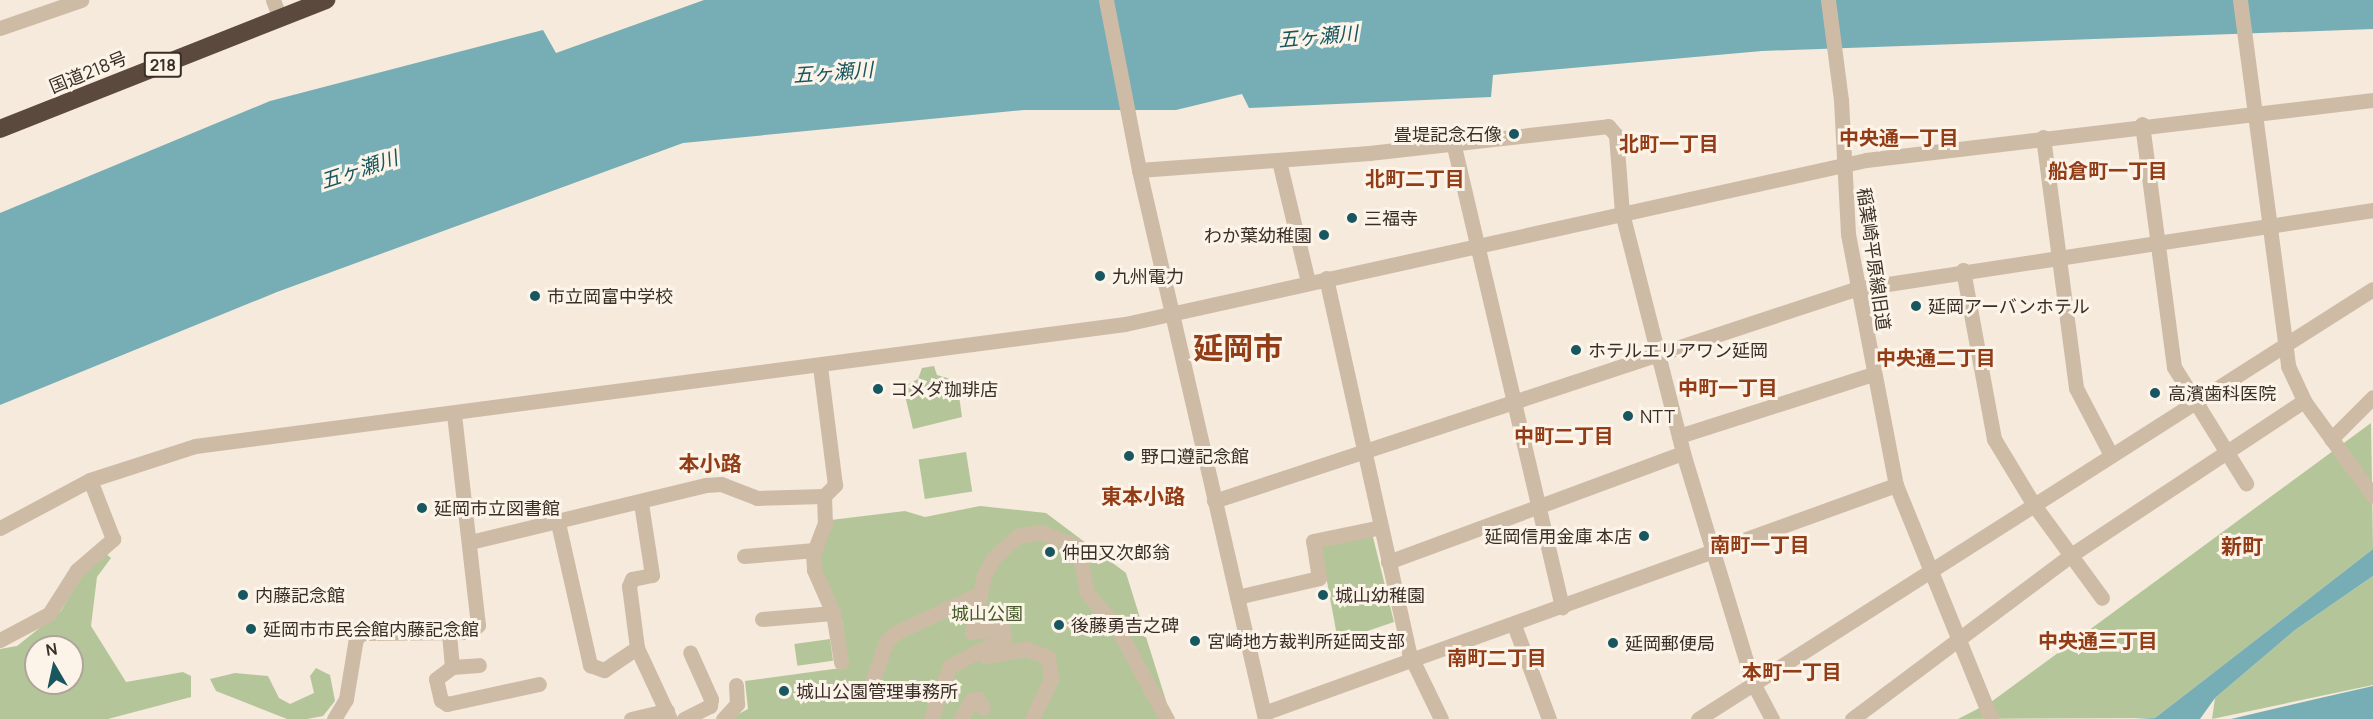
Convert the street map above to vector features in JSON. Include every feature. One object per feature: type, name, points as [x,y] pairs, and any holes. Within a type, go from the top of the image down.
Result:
[{"type":"highway","name":"国道218号","points":[[0,129],[326,0]]},
{"type":"street","points":[[0,28],[81,0]]},
{"type":"street","points":[[273,0],[280,18]]},
{"type":"street","points":[[1106,0],[1139,170],[1264,716],[1896,484]]},
{"type":"street","name":"稲葉崎平原線旧道","points":[[1828,0],[1841,100],[1841,164],[1856,289],[1896,484],[1990,719]]},
{"type":"street","points":[[2240,0],[2284,348],[2304,401],[2373,496]]},
{"type":"street","points":[[0,528],[90,480],[195,446],[820,366],[1172,315],[1477,243],[1841,164],[2254,110],[2373,100]]},
{"type":"street","points":[[2142,124],[2174,367],[2246,483]]},
{"type":"street","points":[[1139,170],[1279,161],[1608,126],[1616,135],[1623,213],[1683,453],[1753,683],[1772,719]]},
{"type":"street","points":[[2043,136],[2076,388],[2111,455]]},
{"type":"street","points":[[1453,142],[1562,607]]},
{"type":"street","points":[[1279,161],[1308,282]]},
{"type":"street","points":[[1214,501],[1658,352],[1856,289],[2058,255],[2373,210]]},
{"type":"street","points":[[1963,270],[1986,414],[1994,439],[2034,505],[2102,598]]},
{"type":"street","points":[[1326,278],[1388,562],[1413,660],[1441,719]]},
{"type":"street","points":[[1698,719],[2111,455],[2284,348],[2373,289]]},
{"type":"street","points":[[470,542],[721,484],[757,498],[824,496],[835,485],[820,366]]},
{"type":"street","points":[[1679,436],[1873,374]]},
{"type":"street","points":[[2334,441],[2373,397]]},
{"type":"street","points":[[1852,719],[1960,641],[2071,555],[2225,449],[2304,401]]},
{"type":"street","points":[[334,719],[346,699],[356,638],[363,633],[471,632],[478,626],[454,413]]},
{"type":"street","points":[[1388,562],[1683,453]]},
{"type":"street","points":[[0,640],[49,614],[76,570],[113,539],[90,480]]},
{"type":"street","points":[[824,496],[825,523],[815,550],[818,586],[833,613],[841,662]]},
{"type":"street","points":[[631,719],[668,715],[637,648],[629,586],[632,579],[652,575],[641,503]]},
{"type":"street","points":[[558,523],[590,665],[604,670],[637,648]]},
{"type":"street","points":[[1237,597],[1319,578],[1313,541],[1381,527]]},
{"type":"street","points":[[931,719],[941,679],[953,664],[1004,638],[1002,628],[972,632],[979,594],[994,557],[1018,536],[1041,532],[1068,539],[1078,547],[1086,593],[1116,626],[1167,719]]},
{"type":"street","points":[[744,556],[815,550]]},
{"type":"street","points":[[870,688],[886,642],[895,633],[979,594]]},
{"type":"street","points":[[762,619],[833,613]]},
{"type":"street","points":[[1514,625],[1549,719]]},
{"type":"street","points":[[449,633],[452,667]]},
{"type":"street","points":[[953,664],[1026,649],[1042,652],[1052,672],[1032,719]]},
{"type":"street","points":[[684,719],[710,706],[711,699],[690,652]]},
{"type":"street","points":[[479,664],[452,667],[436,679],[441,700],[447,704],[539,684]]},
{"type":"street","points":[[723,719],[737,704],[736,685]]},
{"type":"street","points":[[961,719],[971,700],[978,699],[983,708]]},
{"type":"green space","points":[[934,366],[937,375],[957,381],[962,417],[913,429],[903,387],[918,379],[922,368]]},
{"type":"green space","points":[[2371,423],[2373,549],[2155,718],[1958,719],[1991,702]]},
{"type":"green space","points":[[966,452],[972,492],[925,499],[919,460]]},
{"type":"green space","name":"城山公園","points":[[980,506],[1046,513],[1126,573],[1167,704],[1159,719],[729,719],[748,709],[745,681],[848,667],[842,620],[817,559],[831,520],[905,511],[925,517]]},
{"type":"green space","points":[[1372,533],[1394,622],[1338,641],[1320,544]]},
{"type":"green space","points":[[105,553],[111,558],[97,577],[91,626],[126,682],[183,672],[191,676],[191,697],[108,719],[0,719],[0,649],[17,646],[24,640],[24,695],[84,695],[84,635],[31,635],[61,611],[83,573]]},
{"type":"green space","points":[[2373,576],[2373,685],[2212,719],[2215,698],[2295,630]]},
{"type":"green space","points":[[830,639],[833,661],[797,666],[794,644]]},
{"type":"green space","points":[[316,668],[330,675],[335,701],[323,716],[307,719],[287,719],[216,691],[210,679],[235,673],[268,676],[279,698],[290,704],[314,693],[310,676]]},
{"type":"water","name":"五ヶ瀬川","points":[[704,0],[2373,0],[2373,29],[1762,51],[1493,75],[1491,97],[1249,108],[1242,94],[1176,110],[1024,110],[683,143],[277,292],[0,405],[0,213],[270,101],[543,30],[556,53]]},
{"type":"water","points":[[2373,549],[2373,576],[2295,630],[2215,698],[2200,719],[2135,719],[2155,718]]},
{"type":"water","points":[[2373,686],[2373,719],[2231,719],[2316,699]]},
{"type":"place","name":"畳堤記念石像","points":[[1514,134]]},
{"type":"place","name":"三福寺","points":[[1352,218]]},
{"type":"place","name":"わか葉幼稚園","points":[[1324,235]]},
{"type":"place","name":"九州電力","points":[[1100,276]]},
{"type":"place","name":"市立岡富中学校","points":[[535,296]]},
{"type":"place","name":"延岡アーバンホテル","points":[[1916,306]]},
{"type":"place","name":"ホテルエリアワン延岡","points":[[1576,350]]},
{"type":"place","name":"コメダ珈琲店","points":[[878,389]]},
{"type":"place","name":"高濱歯科医院","points":[[2155,393]]},
{"type":"place","name":"NTT","points":[[1628,416]]},
{"type":"place","name":"野口遵記念館","points":[[1129,456]]},
{"type":"place","name":"延岡市立図書館","points":[[422,508]]},
{"type":"place","name":"延岡信用金庫 本店","points":[[1644,536]]},
{"type":"place","name":"仲田又次郎翁","points":[[1050,552]]},
{"type":"place","name":"内藤記念館","points":[[243,595]]},
{"type":"place","name":"城山幼稚園","points":[[1323,595]]},
{"type":"place","name":"後藤勇吉之碑","points":[[1059,625]]},
{"type":"place","name":"延岡市市民会館内藤記念館","points":[[251,629]]},
{"type":"place","name":"宮崎地方裁判所延岡支部","points":[[1195,641]]},
{"type":"place","name":"延岡郵便局","points":[[1613,643]]},
{"type":"place","name":"城山公園管理事務所","points":[[784,691]]},
{"type":"district","name":"中央通一丁目","points":[[1899,137]]},
{"type":"district","name":"北町一丁目","points":[[1669,143]]},
{"type":"district","name":"船倉町一丁目","points":[[2108,170]]},
{"type":"district","name":"北町二丁目","points":[[1415,178]]},
{"type":"district","name":"延岡市","points":[[1238,348]]},
{"type":"district","name":"中央通二丁目","points":[[1936,357]]},
{"type":"district","name":"中町一丁目","points":[[1728,387]]},
{"type":"district","name":"中町二丁目","points":[[1564,435]]},
{"type":"district","name":"本小路","points":[[710,463]]},
{"type":"district","name":"東本小路","points":[[1143,496]]},
{"type":"district","name":"南町一丁目","points":[[1760,544]]},
{"type":"district","name":"新町","points":[[2242,546]]},
{"type":"district","name":"中央通三丁目","points":[[2098,640]]},
{"type":"district","name":"南町二丁目","points":[[1497,657]]},
{"type":"district","name":"本町一丁目","points":[[1792,671]]}]
